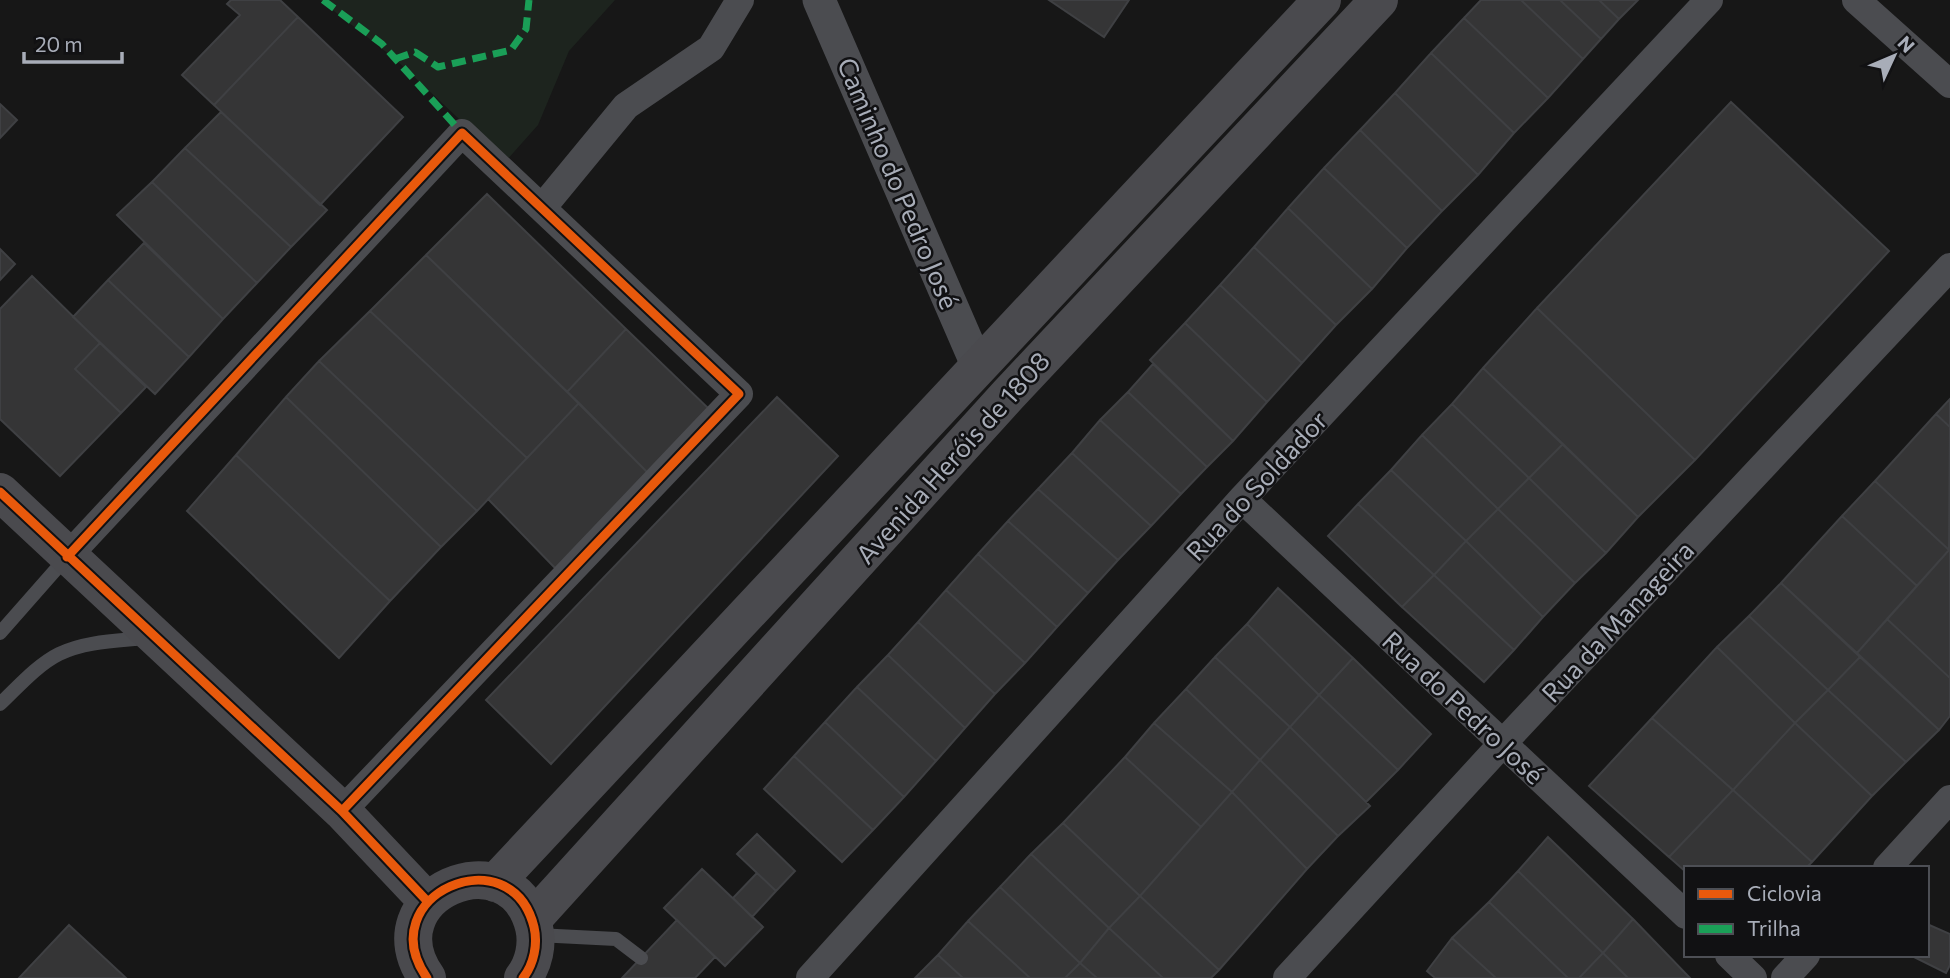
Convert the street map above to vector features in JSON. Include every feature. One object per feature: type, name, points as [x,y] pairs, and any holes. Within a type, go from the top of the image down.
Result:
[{"type":"main road","name":"Avenida Heróis de 1808","points":[[495,884],[1322,0]]},
{"type":"main road","name":"Avenida Heróis de 1808","points":[[534,928],[1008,395],[1379,0]]},
{"type":"main road","points":[[0,492],[342,811],[428,902]]},
{"type":"main road","points":[[427,978],[415,952],[414,934],[418,917],[428,902],[442,890],[458,882],[477,880],[495,884],[511,892],[524,905],[534,928],[534,956],[523,978]]},
{"type":"street","points":[[542,208],[626,106],[711,48],[740,0]]},
{"type":"street","name":"Caminho do Pedro José","points":[[819,0],[978,367]]},
{"type":"street","name":"Rua do Soldador","points":[[810,978],[1242,499],[1709,0]]},
{"type":"street","points":[[1856,0],[1950,84]]},
{"type":"street","points":[[67,557],[462,133],[739,394],[342,811]]},
{"type":"street","name":"Rua da Manageira","points":[[1287,978],[1502,744],[1950,267]]},
{"type":"street","name":"Rua do Pedro José","points":[[1242,499],[1684,913]]},
{"type":"street","points":[[1889,866],[1950,799]]},
{"type":"street","points":[[1731,957],[1754,978]]},
{"type":"street","points":[[1785,978],[1804,957]]},
{"type":"lane","points":[[0,633],[67,557]]},
{"type":"lane","points":[[0,704],[59,654],[90,644],[154,638]]},
{"type":"lane","points":[[534,928],[617,939],[641,958]]},
{"type":"shaded area","points":[[320,0],[615,0],[569,51],[538,125],[505,162],[395,59]]},
{"type":"building","points":[[231,0],[280,0],[298,17],[214,105],[182,75],[240,15],[227,4]]},
{"type":"building","points":[[1049,0],[1129,0],[1104,37]]},
{"type":"building","points":[[1481,0],[1521,0],[1583,59],[1548,98],[1464,18]]},
{"type":"building","points":[[1521,0],[1560,0],[1601,39],[1583,59]]},
{"type":"building","points":[[1560,0],[1599,0],[1619,19],[1601,39]]},
{"type":"building","points":[[1599,0],[1638,0],[1619,19]]},
{"type":"building","points":[[298,17],[403,117],[320,205],[214,105]]},
{"type":"building","points":[[1464,18],[1548,98],[1514,133],[1431,53]]},
{"type":"building","points":[[1431,53],[1514,133],[1478,175],[1395,93]]},
{"type":"building","points":[[1395,93],[1478,175],[1442,211],[1360,130]]},
{"type":"building","points":[[1731,102],[1889,251],[1695,460],[1537,308]]},
{"type":"building","points":[[0,104],[17,120],[0,138]]},
{"type":"building","points":[[221,112],[327,210],[291,247],[185,148]]},
{"type":"building","points":[[1360,130],[1442,211],[1407,248],[1324,168]]},
{"type":"building","points":[[185,148],[291,247],[257,283],[152,182]]},
{"type":"building","points":[[1324,168],[1407,248],[1372,289],[1288,208]]},
{"type":"building","points":[[152,182],[257,283],[223,319],[117,215]]},
{"type":"building","points":[[487,194],[626,329],[567,392],[426,255]]},
{"type":"building","points":[[1288,208],[1372,289],[1336,325],[1254,247]]},
{"type":"building","points":[[144,243],[223,319],[189,357],[108,280]]},
{"type":"building","points":[[1254,247],[1336,325],[1302,363],[1220,285]]},
{"type":"building","points":[[0,249],[15,264],[0,280]]},
{"type":"building","points":[[426,255],[579,403],[527,458],[370,311]]},
{"type":"building","points":[[32,276],[100,343],[75,369],[121,413],[60,476],[0,419],[0,309]]},
{"type":"building","points":[[108,280],[189,357],[155,394],[73,317]]},
{"type":"building","points":[[1220,285],[1302,363],[1267,402],[1185,323]]},
{"type":"building","points":[[1537,308],[1695,460],[1638,517],[1483,368]]},
{"type":"building","points":[[370,311],[527,458],[477,511],[319,361]]},
{"type":"building","points":[[1185,323],[1267,402],[1233,441],[1150,360]]},
{"type":"building","points":[[626,329],[709,409],[649,474],[567,392]]},
{"type":"building","points":[[100,343],[146,387],[121,413],[75,369]]},
{"type":"building","points":[[319,361],[477,511],[441,547],[286,397]]},
{"type":"building","points":[[1153,364],[1233,441],[1207,467],[1128,392]]},
{"type":"building","points":[[1483,368],[1563,444],[1529,478],[1452,404]]},
{"type":"building","points":[[1128,392],[1207,467],[1181,494],[1100,420]]},
{"type":"building","points":[[286,397],[441,547],[390,601],[236,455]]},
{"type":"building","points":[[777,397],[838,456],[551,764],[486,700]]},
{"type":"building","points":[[1950,399],[1950,427],[1936,414]]},
{"type":"building","points":[[579,403],[649,474],[556,569],[488,499]]},
{"type":"building","points":[[1452,404],[1529,478],[1498,509],[1422,435]]},
{"type":"building","points":[[1936,414],[1950,427],[1949,550],[1875,481]]},
{"type":"building","points":[[1100,420],[1181,494],[1151,526],[1072,453]]},
{"type":"building","points":[[1422,435],[1498,509],[1466,541],[1391,470]]},
{"type":"building","points":[[1563,444],[1638,517],[1606,553],[1529,478]]},
{"type":"building","points":[[1072,453],[1151,526],[1118,560],[1038,489]]},
{"type":"building","points":[[236,455],[390,601],[339,658],[187,511]]},
{"type":"building","points":[[1391,470],[1466,541],[1434,575],[1358,504]]},
{"type":"building","points":[[1529,478],[1606,553],[1575,583],[1498,509]]},
{"type":"building","points":[[1875,481],[1949,550],[1917,586],[1842,516]]},
{"type":"building","points":[[1038,489],[1118,560],[1088,593],[1008,521]]},
{"type":"building","points":[[1358,504],[1434,575],[1402,607],[1328,536]]},
{"type":"building","points":[[1498,509],[1575,583],[1543,617],[1466,541]]},
{"type":"building","points":[[1842,516],[1917,586],[1857,653],[1781,583]]},
{"type":"building","points":[[1008,521],[1088,593],[1057,627],[978,554]]},
{"type":"building","points":[[1466,541],[1543,617],[1514,650],[1434,575]]},
{"type":"building","points":[[1950,551],[1950,678],[1887,619]]},
{"type":"building","points":[[978,554],[1057,627],[1025,663],[946,590]]},
{"type":"building","points":[[1434,575],[1514,650],[1484,682],[1402,607]]},
{"type":"building","points":[[1781,583],[1860,657],[1828,690],[1749,616]]},
{"type":"building","points":[[1278,588],[1353,658],[1319,695],[1247,624]]},
{"type":"building","points":[[946,590],[1025,663],[995,694],[918,622]]},
{"type":"building","points":[[1749,616],[1828,690],[1795,723],[1717,647]]},
{"type":"building","points":[[1887,619],[1950,678],[1950,716],[1939,730],[1857,653]]},
{"type":"building","points":[[918,622],[995,694],[965,728],[888,655]]},
{"type":"building","points":[[1247,624],[1319,695],[1290,727],[1215,657]]},
{"type":"building","points":[[1717,647],[1795,723],[1733,790],[1652,718]]},
{"type":"building","points":[[888,655],[965,728],[936,761],[857,687]]},
{"type":"building","points":[[1215,657],[1290,727],[1260,760],[1186,689]]},
{"type":"building","points":[[1860,657],[1939,730],[1906,762],[1828,690]]},
{"type":"building","points":[[1353,658],[1431,734],[1398,770],[1319,695]]},
{"type":"building","points":[[857,687],[936,761],[904,797],[825,722]]},
{"type":"building","points":[[1186,689],[1260,760],[1232,792],[1154,723]]},
{"type":"building","points":[[1828,690],[1906,762],[1872,796],[1795,723]]},
{"type":"building","points":[[1319,695],[1398,770],[1366,802],[1290,727]]},
{"type":"building","points":[[1652,718],[1733,790],[1669,857],[1589,786]]},
{"type":"building","points":[[825,722],[904,797],[873,830],[794,756]]},
{"type":"building","points":[[1154,723],[1232,792],[1201,827],[1125,757]]},
{"type":"building","points":[[1795,723],[1872,796],[1812,862],[1733,790]]},
{"type":"building","points":[[1290,727],[1370,806],[1338,836],[1260,760]]},
{"type":"building","points":[[794,756],[873,830],[842,862],[764,789]]},
{"type":"building","points":[[1125,757],[1201,827],[1140,896],[1063,823]]},
{"type":"building","points":[[1260,760],[1338,836],[1307,869],[1232,792]]},
{"type":"building","points":[[1733,790],[1812,862],[1808,866],[1684,866],[1684,870],[1669,857]]},
{"type":"building","points":[[1232,792],[1307,869],[1219,970],[1140,896]]},
{"type":"building","points":[[1063,823],[1140,896],[1109,928],[1031,854]]},
{"type":"building","points":[[757,834],[795,871],[776,891],[737,854]]},
{"type":"building","points":[[1548,837],[1633,919],[1603,953],[1518,871]]},
{"type":"building","points":[[1031,854],[1109,928],[1080,963],[1000,887]]},
{"type":"building","points":[[702,869],[763,927],[725,966],[664,908]]},
{"type":"building","points":[[1518,871],[1603,953],[1579,978],[1568,978],[1489,902]]},
{"type":"building","points":[[757,873],[776,891],[752,917],[733,898]]},
{"type":"building","points":[[1000,887],[1080,963],[1065,978],[1030,978],[968,921]]},
{"type":"building","points":[[1140,896],[1219,970],[1211,978],[1163,978],[1109,928]]},
{"type":"building","points":[[1489,902],[1568,978],[1496,978],[1452,938]]},
{"type":"building","points":[[1633,919],[1690,978],[1628,978],[1603,953]]},
{"type":"building","points":[[677,920],[715,957],[695,978],[622,978]]},
{"type":"building","points":[[968,921],[1030,978],[963,978],[938,955]]},
{"type":"building","points":[[69,925],[126,978],[19,978]]},
{"type":"building","points":[[1929,925],[1950,934],[1950,965],[1946,973],[1914,957],[1929,957]]},
{"type":"building","points":[[1109,928],[1163,978],[1097,978],[1080,963]]},
{"type":"building","points":[[1452,938],[1496,978],[1435,978],[1427,971]]},
{"type":"building","points":[[1603,953],[1628,978],[1579,978]]},
{"type":"building","points":[[938,955],[963,978],[915,978]]},
{"type":"building","points":[[1080,963],[1097,978],[1065,978]]},
{"type":"marked path","points":[[323,0],[382,44],[462,133]]},
{"type":"marked path","points":[[395,59],[415,52],[438,67],[511,50],[526,29],[529,0]]},
{"type":"cycle path","points":[[67,557],[462,133],[739,394],[342,811]]},
{"type":"cycle path","points":[[0,492],[342,811],[428,902]]},
{"type":"cycle path","points":[[427,978],[414,948],[416,922],[429,901],[450,886],[475,880],[499,884],[520,899],[534,927],[534,954],[523,978]]}]
